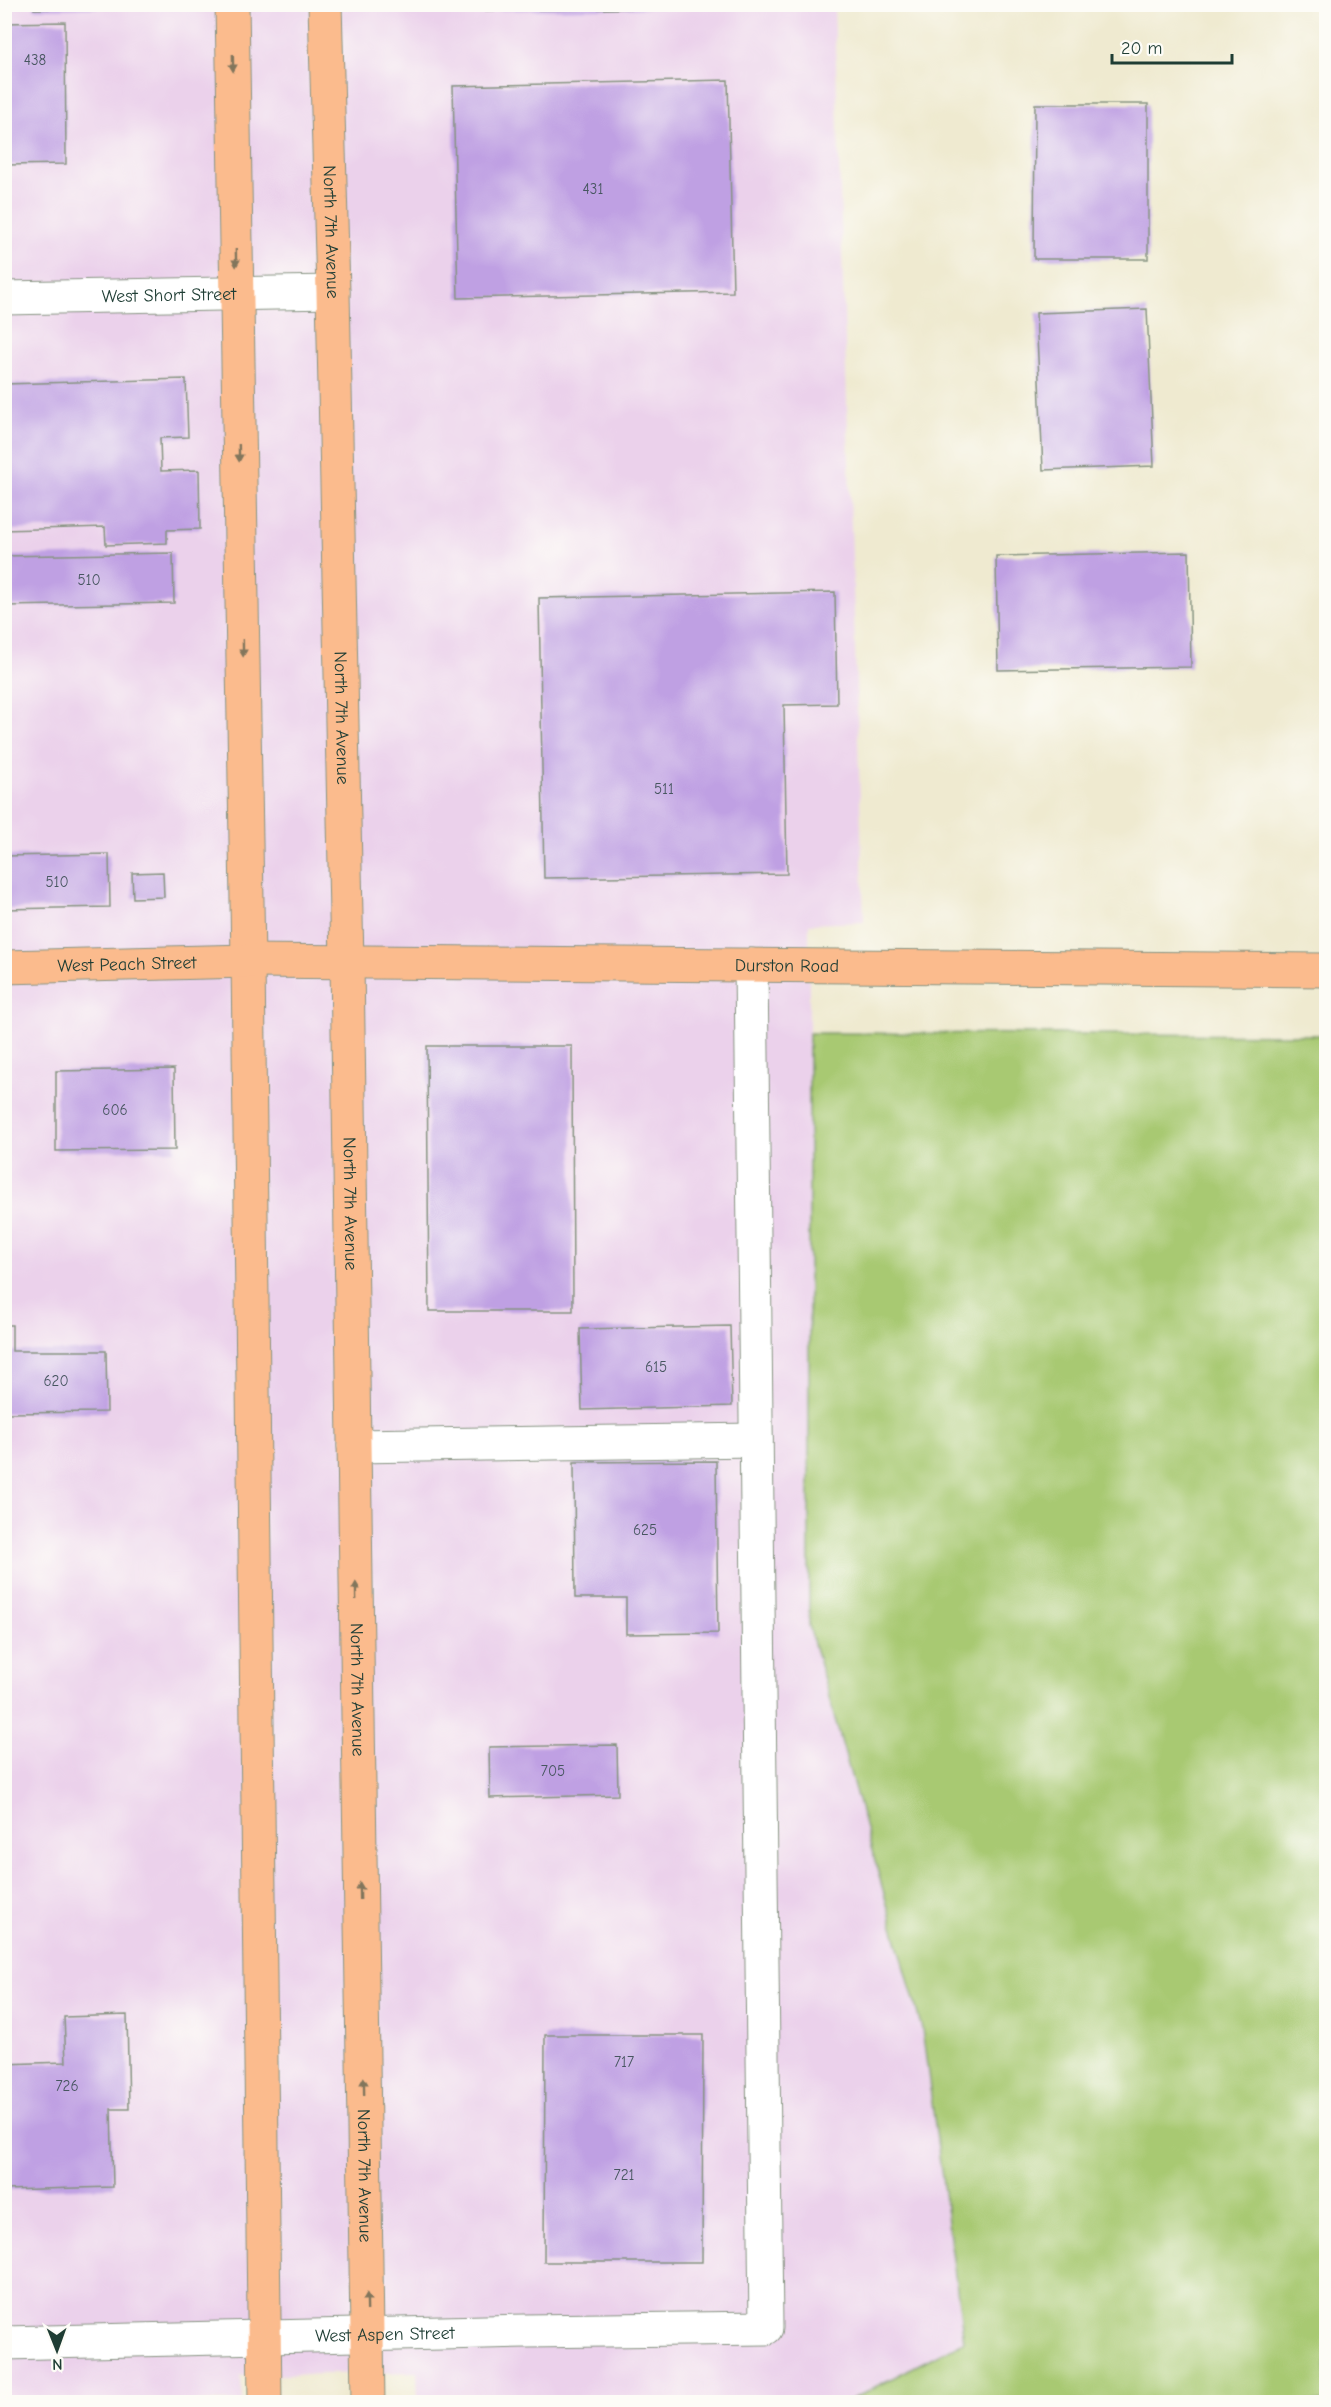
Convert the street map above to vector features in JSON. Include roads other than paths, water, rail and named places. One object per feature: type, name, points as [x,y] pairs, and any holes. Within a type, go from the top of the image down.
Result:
[{"type":"main road","points":[[232,4],[248,961],[265,2403]]},
{"type":"main road","name":"North 7th Avenue","points":[[325,4],[346,963],[368,2403]]},
{"type":"main road","name":"Durston Road","points":[[248,961],[1326,970]]},
{"type":"main road","name":"West Peach Street","points":[[4,967],[248,961]]},
{"type":"street","name":"West Short Street","points":[[4,297],[333,292]]},
{"type":"street","points":[[354,1446],[756,1440],[752,965]]},
{"type":"street","name":"West Aspen Street","points":[[4,2343],[367,2334],[766,2328],[756,1440]]}]
